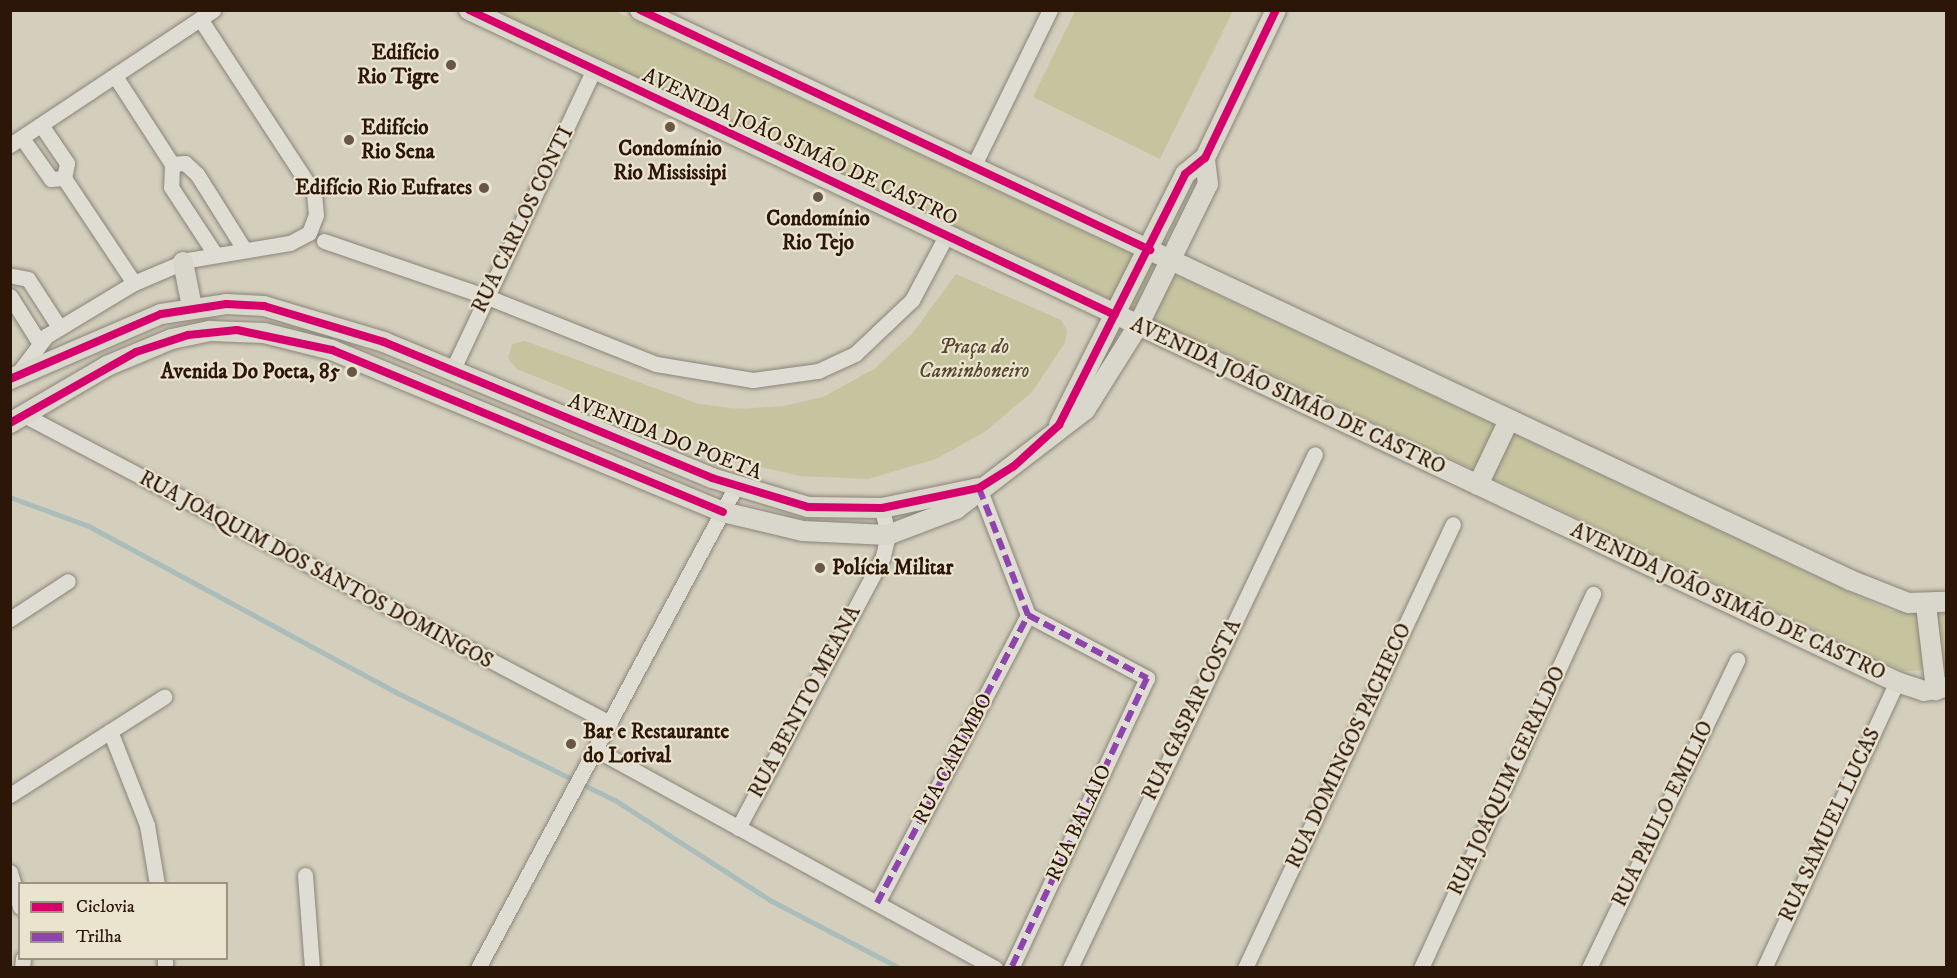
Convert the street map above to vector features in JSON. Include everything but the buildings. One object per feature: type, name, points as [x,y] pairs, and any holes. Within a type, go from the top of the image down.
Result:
[{"type":"main road","name":"AVENIDA JOÃO SIMÃO DE CASTRO","points":[[469,10],[1897,682],[1941,688]]},
{"type":"main road","points":[[640,10],[667,16],[973,167],[1870,589],[1926,605],[1947,602]]},
{"type":"main road","name":"AVENIDA DO POETA","points":[[1059,425],[1150,250],[1185,174],[1205,158],[1276,10]]},
{"type":"main road","name":"AVENIDA DO POETA","points":[[17,419],[107,366],[172,339],[210,331],[264,333],[332,350],[723,512],[803,531],[888,535],[956,509],[979,488],[1014,466],[1059,425],[1085,410],[1138,326],[1208,184],[1205,158]]},
{"type":"main road","points":[[183,262],[192,307]]},
{"type":"main road","name":"AVENIDA DO POETA","points":[[14,377],[120,328],[192,307],[226,304],[301,313],[452,371],[736,486],[808,507],[882,508],[979,488]]},
{"type":"main road","points":[[1478,485],[1509,420]]},
{"type":"main road","points":[[1926,605],[1941,688]]},
{"type":"street","points":[[973,167],[1050,10]]},
{"type":"street","points":[[64,178],[51,179],[16,141],[207,15]]},
{"type":"street","name":"AVENIDA DO POETA","points":[[14,377],[39,342],[59,327],[134,283],[183,262],[244,249],[300,241],[314,224],[314,193],[207,15]]},
{"type":"street","name":"RUA CARLOS CONTI","points":[[452,371],[485,296],[594,69]]},
{"type":"street","points":[[115,76],[172,164],[171,187],[215,255]]},
{"type":"street","points":[[41,125],[67,163],[64,178],[134,283]]},
{"type":"street","points":[[172,164],[185,163],[197,174],[244,249]]},
{"type":"street","points":[[324,241],[485,296],[656,364],[709,377],[784,379],[855,354],[887,327],[912,300],[946,236]]},
{"type":"street","points":[[11,276],[28,279],[59,327]]},
{"type":"street","points":[[10,296],[39,342]]},
{"type":"street","name":"RUA JOAQUIM DOS SANTOS DOMINGOS","points":[[17,419],[610,723]]},
{"type":"street","name":"RUA GASPAR COSTA","points":[[1070,968],[1316,454]]},
{"type":"street","points":[[478,968],[576,789],[736,486]]},
{"type":"street","points":[[979,488],[1028,615]]},
{"type":"street","points":[[882,508],[888,535]]},
{"type":"street","name":"RUA DOMINGOS PACHECO","points":[[1245,968],[1452,524]]},
{"type":"street","name":"RUA BENITO MEANA","points":[[738,828],[883,556],[888,535]]},
{"type":"street","points":[[10,619],[68,581]]},
{"type":"street","name":"RUA JOAQUIM GERALDO","points":[[1421,968],[1593,594]]},
{"type":"street","name":"RUA BALAIO","points":[[1011,968],[1147,678],[1028,615]]},
{"type":"street","name":"RUA CARIMBO","points":[[877,903],[1028,615]]},
{"type":"street","name":"RUA PAULO EMILIO","points":[[1589,968],[1737,660]]},
{"type":"street","name":"RUA SAMUEL LUCAS","points":[[1764,968],[1897,682]]},
{"type":"street","points":[[10,795],[164,697]]},
{"type":"street","points":[[110,731],[147,825],[157,882]]},
{"type":"street","points":[[593,754],[738,828],[995,968]]},
{"type":"street","points":[[10,872],[18,900]]},
{"type":"street","points":[[305,875],[312,968]]},
{"type":"green space","points":[[495,11],[615,11],[1890,611],[1946,614],[1946,669],[1904,671]]},
{"type":"green space","points":[[1075,11],[1233,11],[1160,159],[1033,97]]},
{"type":"green space","name":"Praça do Caminhoneiro","points":[[956,274],[1061,320],[1067,330],[1065,343],[1032,392],[986,431],[936,459],[868,479],[800,476],[756,466],[517,369],[508,358],[512,344],[525,341],[699,404],[739,409],[784,406],[823,397],[874,369],[912,334]]},
{"type":"waterway","points":[[10,497],[89,526],[396,692],[615,800],[772,901],[900,968]]},
{"type":"marked path","points":[[979,488],[1028,615],[1147,678],[1011,968]]},
{"type":"marked path","points":[[877,903],[1028,615]]},
{"type":"cycle path","points":[[469,10],[1115,315]]},
{"type":"cycle path","points":[[640,10],[1150,250]]},
{"type":"cycle path","points":[[10,379],[161,314],[226,304],[264,306],[384,342],[712,478],[808,507],[882,508],[979,488],[1014,466],[1059,425],[1185,174],[1205,158],[1276,10]]},
{"type":"cycle path","points":[[10,423],[136,352],[188,335],[237,330],[332,350],[723,512]]},
{"type":"place","name":"Edifício Rio Tigre","points":[[451,65]]},
{"type":"place","name":"Condomínio Rio Mississipi","points":[[670,127]]},
{"type":"place","name":"Edifício Rio Sena","points":[[349,140]]},
{"type":"place","name":"Edifício Rio Eufrates","points":[[484,188]]},
{"type":"place","name":"Condomínio Rio Tejo","points":[[818,197]]},
{"type":"place","name":"Avenida Do Poeta, 85","points":[[352,372]]},
{"type":"place","name":"Polícia Militar","points":[[820,568]]},
{"type":"place","name":"Bar e Restaurante do Lorival","points":[[571,744]]}]
